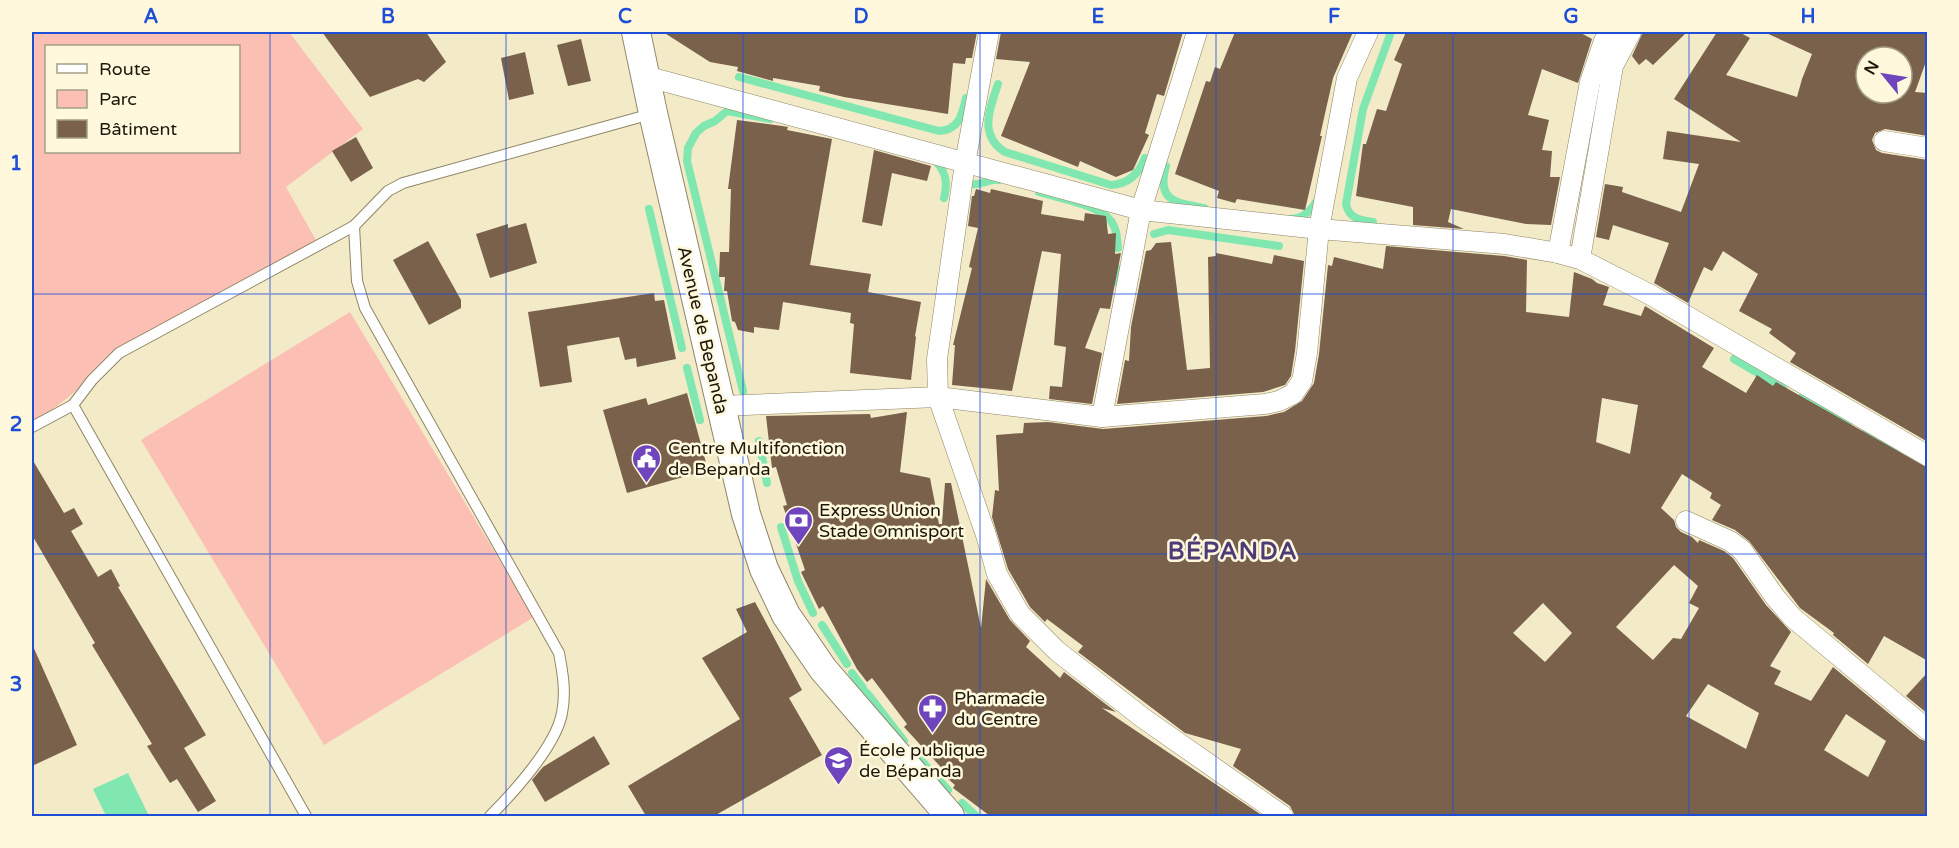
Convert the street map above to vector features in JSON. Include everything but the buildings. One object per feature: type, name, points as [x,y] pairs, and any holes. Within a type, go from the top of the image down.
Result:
[{"type":"main road","name":"Avenue de Bepanda","points":[[636,32],[746,514],[764,569],[786,615],[823,669],[950,816]]},
{"type":"street","points":[[989,32],[965,163],[937,359],[938,397],[997,574],[1020,614],[1057,651],[1143,718],[1282,816]]},
{"type":"street","points":[[1102,417],[1141,210],[1197,32]]},
{"type":"street","points":[[721,406],[938,397],[1102,417],[1265,404],[1279,401],[1293,394],[1302,381],[1307,353],[1319,229],[1347,78],[1368,32]]},
{"type":"street","points":[[1558,253],[1590,82],[1604,41],[1610,32]]},
{"type":"street","points":[[1580,259],[1613,66],[1630,32]]},
{"type":"street","points":[[645,76],[1141,210],[1319,229],[1505,244],[1580,259],[1649,294],[1928,456]]},
{"type":"street","points":[[1884,141],[1928,148]]},
{"type":"street","points":[[1686,521],[1730,541],[1742,550],[1792,617],[1928,730]]},
{"type":"lane","points":[[32,427],[74,405],[92,380],[119,353],[354,226],[388,191],[403,183],[653,113]]},
{"type":"lane","points":[[354,226],[357,281],[365,308],[559,653],[565,681],[562,716],[547,747],[512,793],[490,816]]},
{"type":"lane","points":[[74,405],[306,816]]},
{"type":"green space","points":[[32,32],[289,32],[363,129],[286,187],[321,249],[116,359],[32,426]]},
{"type":"green space","points":[[350,312],[534,617],[324,745],[141,440]]},
{"type":"shaded area","points":[[128,773],[149,816],[106,816],[93,789]]},
{"type":"waterway","points":[[1373,222],[1352,216],[1346,204],[1363,109],[1391,32]]},
{"type":"waterway","points":[[739,77],[939,131],[955,125],[961,116],[966,98]]},
{"type":"waterway","points":[[998,84],[988,121],[991,138],[1005,152],[1111,185],[1123,183],[1132,177],[1140,169],[1145,158]]},
{"type":"waterway","points":[[743,391],[687,161],[688,148],[696,133],[727,111],[770,119]]},
{"type":"waterway","points":[[933,159],[941,167],[945,177],[944,198]]},
{"type":"waterway","points":[[1166,166],[1164,178],[1166,193],[1177,202],[1204,208]]},
{"type":"waterway","points":[[972,184],[999,180]]},
{"type":"waterway","points":[[1039,192],[1088,206],[1106,215],[1114,227],[1118,248]]},
{"type":"waterway","points":[[1290,219],[1305,214],[1316,202]]},
{"type":"waterway","points":[[649,209],[682,348]]},
{"type":"waterway","points":[[1154,234],[1168,230],[1279,246]]},
{"type":"waterway","points":[[1116,267],[1116,282]]},
{"type":"waterway","points":[[1734,359],[1783,388]]},
{"type":"waterway","points":[[687,368],[700,420]]},
{"type":"waterway","points":[[1802,397],[1850,421]]},
{"type":"waterway","points":[[1866,431],[1896,451]]},
{"type":"waterway","points":[[759,441],[767,483]]},
{"type":"waterway","points":[[781,527],[798,581],[813,613]]},
{"type":"waterway","points":[[822,625],[847,664]]},
{"type":"waterway","points":[[852,673],[863,688]]},
{"type":"waterway","points":[[867,693],[904,741]]},
{"type":"waterway","points":[[911,749],[948,790]]},
{"type":"waterway","points":[[962,803],[976,816]]},
{"type":"place","name":"Centre Multifonction de Bepanda","points":[[647,484]]},
{"type":"place","name":"Express Union Stade Omnisport","points":[[798,546]]},
{"type":"place","name":"Pharmacie du Centre","points":[[933,734]]},
{"type":"place","name":"École publique de Bépanda","points":[[838,786]]},
{"type":"district","name":"BÉPANDA","points":[[1233,551]]}]
